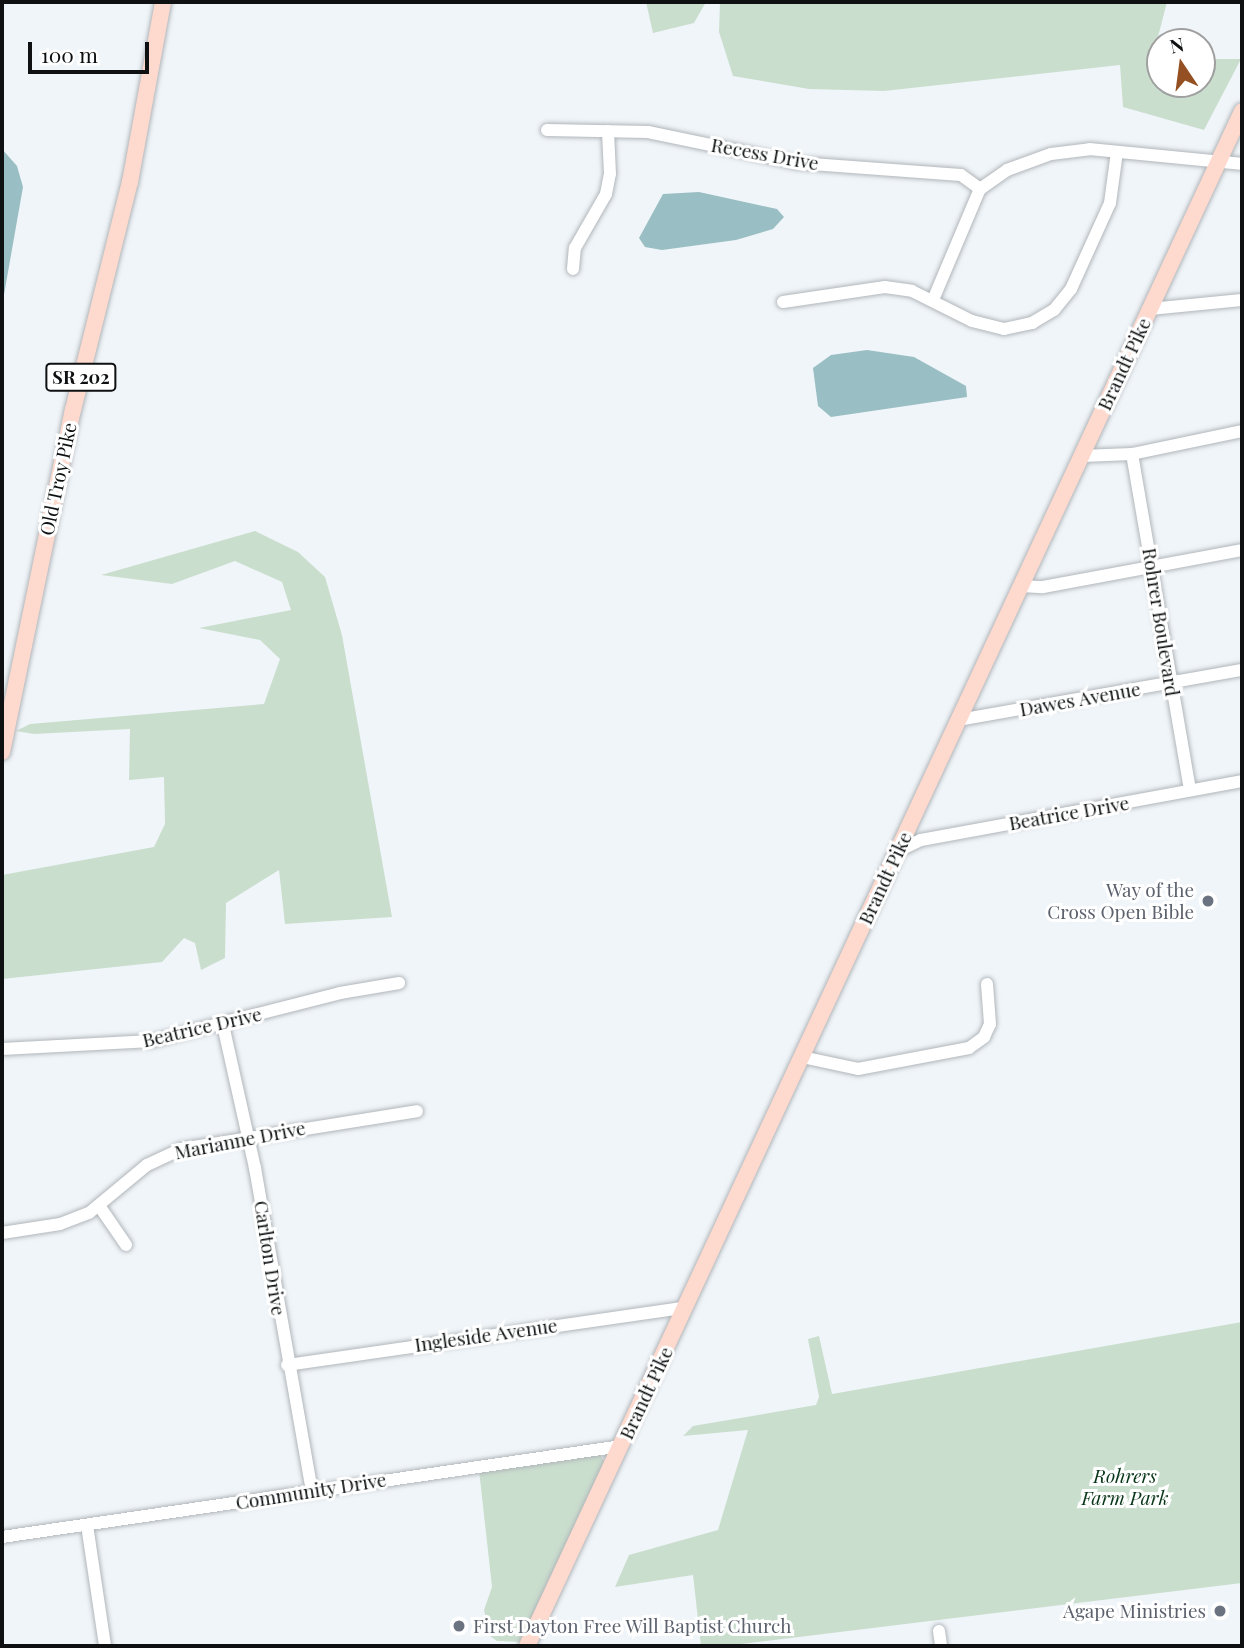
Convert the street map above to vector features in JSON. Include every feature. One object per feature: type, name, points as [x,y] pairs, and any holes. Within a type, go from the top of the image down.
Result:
[{"type":"main road","name":"Old Troy Pike","points":[[2,752],[70,423],[128,191],[163,2]]},
{"type":"main road","name":"Brandt Pike","points":[[527,1646],[1242,111]]},
{"type":"street","name":"Recess Drive","points":[[547,130],[649,132],[798,163],[961,175],[980,189]]},
{"type":"street","points":[[573,269],[575,248],[606,194],[610,174],[608,131]]},
{"type":"street","points":[[933,300],[980,189],[1007,170],[1051,153],[1090,149],[1217,164],[1242,164]]},
{"type":"street","points":[[783,302],[886,287],[912,291],[972,321],[1004,329],[1032,323],[1054,310],[1071,289],[1110,203],[1117,152]]},
{"type":"street","points":[[1150,309],[1242,300]]},
{"type":"street","points":[[1082,456],[1132,454],[1242,431]]},
{"type":"street","name":"Rohrer Boulevard","points":[[1132,454],[1190,790]]},
{"type":"street","points":[[1021,586],[1043,587],[1242,550]]},
{"type":"street","name":"Dawes Avenue","points":[[958,720],[1242,670]]},
{"type":"street","name":"Beatrice Drive","points":[[898,851],[922,840],[1242,781]]},
{"type":"street","name":"Beatrice Drive","points":[[2,1049],[152,1041],[223,1025],[319,998],[399,983]]},
{"type":"street","points":[[802,1057],[858,1069],[969,1048],[989,1030],[992,1004],[987,984]]},
{"type":"street","name":"Carlton Drive","points":[[223,1025],[248,1135],[287,1365],[312,1492]]},
{"type":"street","name":"Marianne Drive","points":[[2,1233],[60,1224],[100,1207],[158,1158],[248,1135],[417,1111]]},
{"type":"street","points":[[100,1207],[126,1244]]},
{"type":"street","name":"Ingleside Avenue","points":[[287,1365],[685,1308]]},
{"type":"street","name":"Community Drive","points":[[2,1537],[621,1446]]},
{"type":"street","points":[[87,1525],[105,1646]]},
{"type":"street","points":[[939,1631],[941,1646]]},
{"type":"green space","points":[[646,2],[706,2],[694,23],[653,33]]},
{"type":"green space","points":[[720,2],[1167,2],[1160,28],[1146,28],[1146,98],[1216,98],[1216,59],[1241,59],[1204,130],[1123,107],[1120,65],[884,91],[809,89],[733,76],[719,32]]},
{"type":"green space","points":[[255,531],[298,552],[325,577],[342,635],[392,917],[285,924],[279,870],[226,903],[225,958],[201,970],[195,943],[184,938],[162,962],[2,979],[2,875],[154,847],[165,824],[164,777],[129,780],[130,729],[34,734],[16,731],[30,724],[264,704],[280,659],[260,640],[199,628],[291,610],[282,582],[235,561],[172,584],[101,575]]},
{"type":"green space","name":"Rohrers Farm Park","points":[[1242,1322],[1242,1583],[724,1646],[701,1646],[693,1575],[615,1587],[629,1555],[718,1530],[748,1430],[683,1436],[693,1426],[816,1405],[819,1397],[808,1339],[819,1336],[832,1394]]},
{"type":"green space","points":[[600,1455],[607,1466],[525,1642],[497,1641],[490,1636],[484,1610],[492,1587],[479,1470]]},
{"type":"water","points":[[2,149],[17,166],[23,187],[2,306]]},
{"type":"water","points":[[699,192],[777,209],[784,217],[773,229],[736,240],[662,250],[645,247],[639,238],[663,194]]},
{"type":"water","points":[[867,350],[914,357],[966,386],[967,397],[831,417],[818,406],[813,368],[831,355]]},
{"type":"place","name":"Way of the Cross Open Bible","points":[[1208,901]]},
{"type":"place","name":"Agape Ministries","points":[[1220,1611]]},
{"type":"place","name":"First Dayton Free Will Baptist Church","points":[[459,1626]]}]
